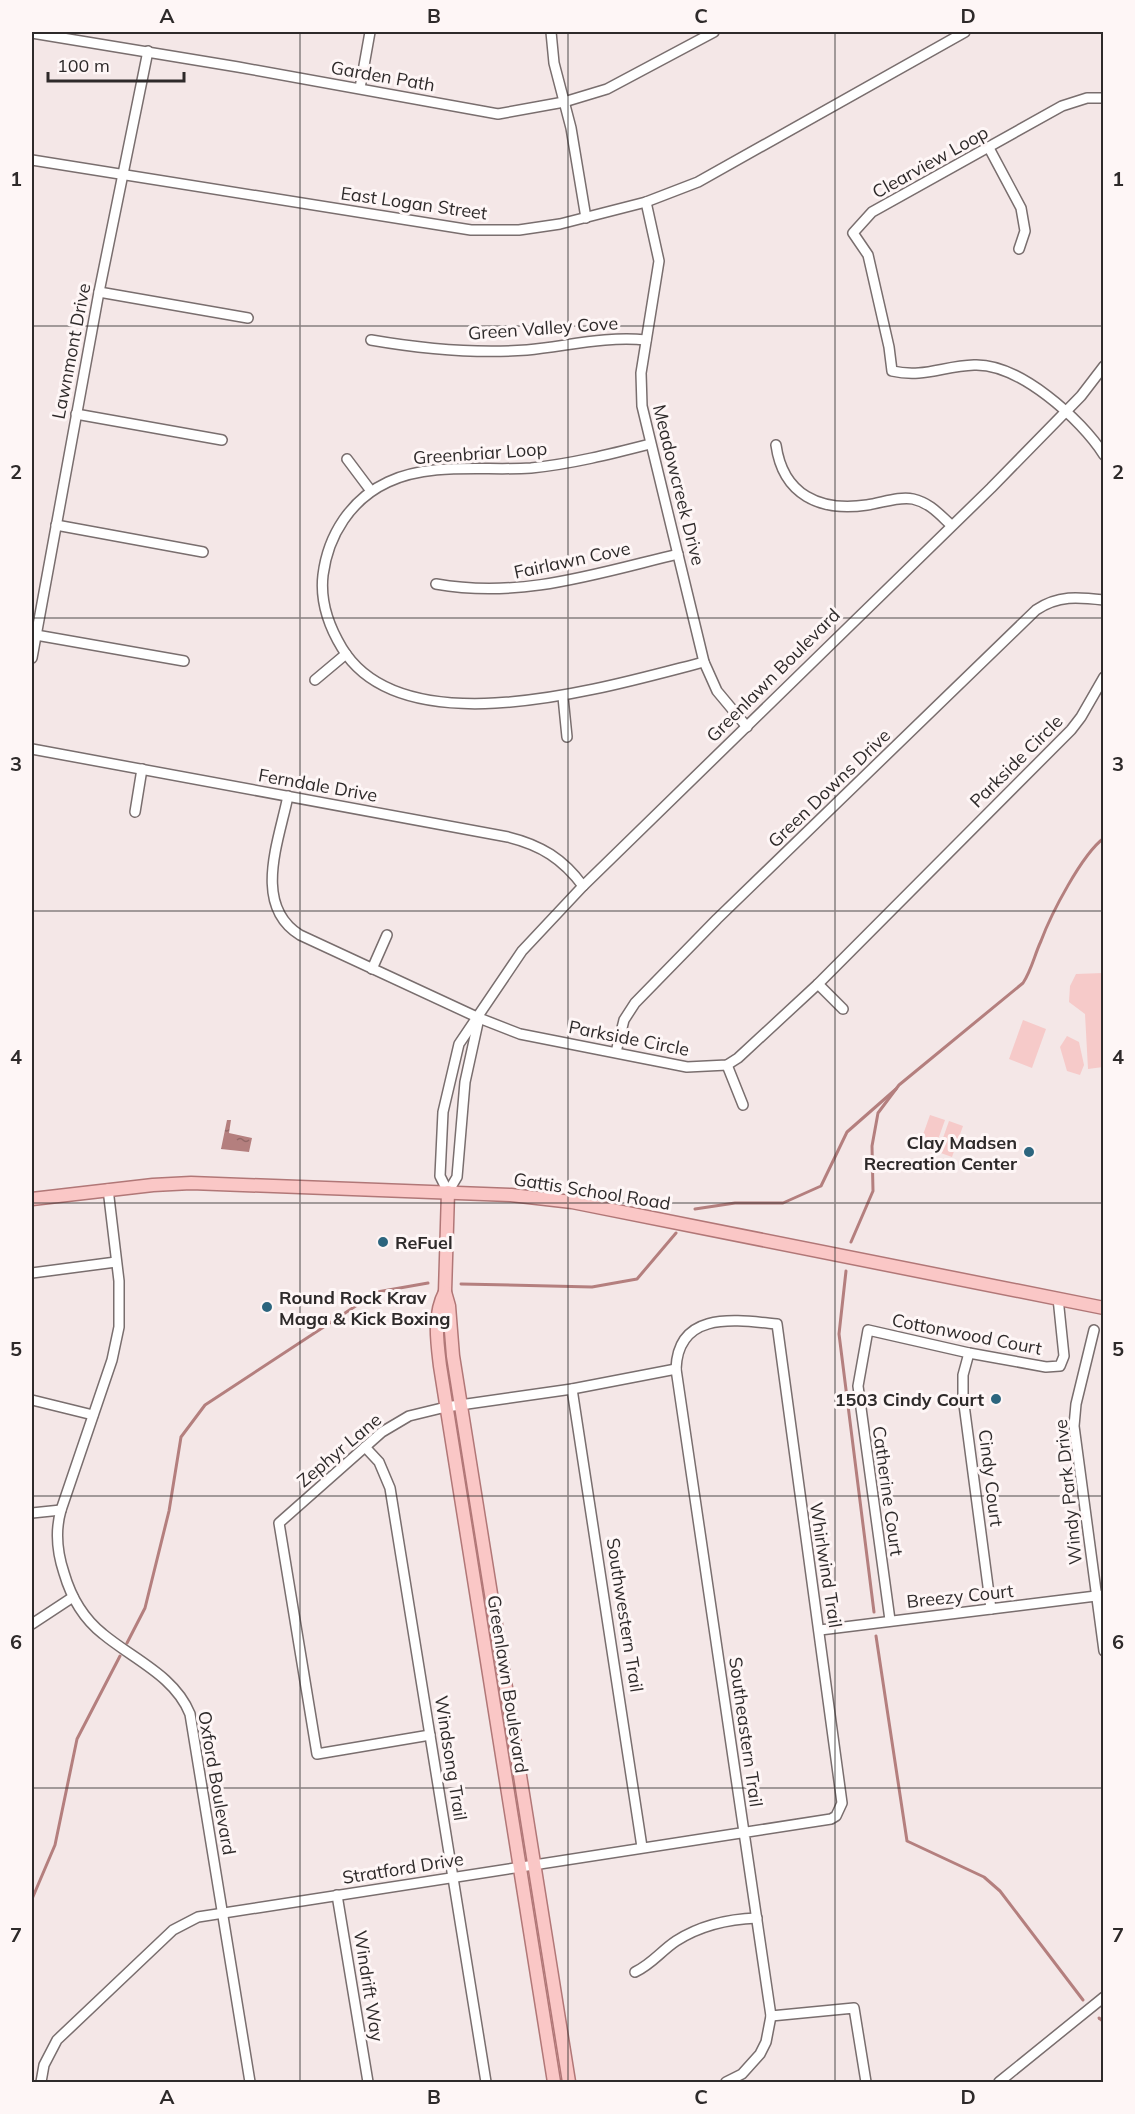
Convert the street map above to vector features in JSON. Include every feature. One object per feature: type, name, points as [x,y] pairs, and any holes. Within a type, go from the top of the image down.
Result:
[{"type":"main road","name":"Gattis School Road","points":[[32,1199],[191,1183],[448,1192],[572,1202],[1104,1308]]},
{"type":"main road","name":"Greenlawn Boulevard","points":[[448,1192],[445,1292],[449,1306],[453,1356],[569,2082]]},
{"type":"main road","name":"Greenlawn Boulevard","points":[[445,1292],[438,1305],[437,1326],[446,1407],[554,2082]]},
{"type":"street","points":[[360,88],[370,32]]},
{"type":"street","points":[[551,32],[554,63],[564,102],[586,218]]},
{"type":"street","name":"Garden Path","points":[[32,33],[148,51],[498,114],[564,102],[621,83],[714,32]]},
{"type":"street","name":"East Logan Street","points":[[32,160],[471,230],[519,230],[586,218],[646,202],[698,182],[965,32]]},
{"type":"street","name":"Lawnmont Drive","points":[[32,658],[99,292],[148,51]]},
{"type":"street","name":"Clearview Loop","points":[[1064,413],[1029,381],[990,366],[964,365],[913,375],[892,372],[889,346],[868,255],[853,233],[872,213],[1062,106],[1087,98],[1104,98]]},
{"type":"street","points":[[989,148],[1021,208],[1025,231],[1019,249]]},
{"type":"street","name":"Meadowcreek Drive","points":[[646,202],[659,261],[656,294],[646,340],[641,390],[650,444],[704,662],[717,691],[747,727]]},
{"type":"street","points":[[99,292],[248,318]]},
{"type":"street","name":"Green Valley Cove","points":[[371,340],[447,351],[487,352],[527,350],[620,337],[646,340]]},
{"type":"street","name":"Greenlawn Boulevard","points":[[448,1192],[457,1177],[465,1082],[479,1018],[522,951],[583,886],[1064,413],[1104,366]]},
{"type":"street","points":[[1064,413],[1104,455]]},
{"type":"street","points":[[76,414],[222,440]]},
{"type":"street","name":"Greenbriar Loop","points":[[650,444],[589,459],[534,467],[416,472],[371,491],[353,507],[337,530],[330,546],[323,577],[325,609],[329,624],[346,654],[374,680],[417,697],[462,702],[563,697],[704,662]]},
{"type":"street","points":[[776,446],[782,469],[798,493],[843,506],[911,499],[934,508],[951,525]]},
{"type":"street","points":[[347,459],[371,491]]},
{"type":"street","points":[[56,525],[203,552]]},
{"type":"street","name":"Fairlawn Cove","points":[[436,584],[484,590],[531,588],[678,554]]},
{"type":"street","name":"Green Downs Drive","points":[[616,1052],[622,1026],[634,1003],[717,919],[1036,610],[1058,599],[1071,597],[1104,600]]},
{"type":"street","points":[[36,635],[184,661]]},
{"type":"street","points":[[315,680],[346,654]]},
{"type":"street","name":"Parkside Circle","points":[[288,796],[271,880],[272,896],[279,915],[291,930],[300,936],[479,1018],[520,1034],[687,1067],[728,1065],[818,984],[1071,730],[1104,677]]},
{"type":"street","points":[[563,697],[567,736]]},
{"type":"street","name":"Ferndale Drive","points":[[32,749],[523,840],[551,853],[583,886]]},
{"type":"street","points":[[135,812],[142,769]]},
{"type":"street","points":[[372,969],[387,935]]},
{"type":"street","points":[[818,984],[843,1009]]},
{"type":"street","name":"Greenlawn Boulevard","points":[[448,1192],[440,1176],[444,1099],[459,1044],[472,1023],[479,1018]]},
{"type":"street","points":[[728,1065],[743,1105]]},
{"type":"street","name":"Oxford Boulevard","points":[[108,1190],[117,1262],[119,1327],[112,1360],[61,1510],[57,1533],[59,1556],[73,1598],[103,1634],[169,1683],[186,1702],[192,1720],[250,2082]]},
{"type":"street","points":[[32,1273],[117,1262]]},
{"type":"street","name":"Cottonwood Court","points":[[868,1330],[969,1353],[1046,1367],[1060,1366],[1064,1356],[1058,1299]]},
{"type":"street","name":"Whirlwind Trail","points":[[676,1369],[679,1349],[684,1340],[705,1324],[728,1320],[777,1324],[820,1630],[842,1803],[840,1810]]},
{"type":"street","name":"Catherine Court","points":[[868,1330],[858,1386],[890,1620]]},
{"type":"street","name":"Windy Park Drive","points":[[1094,1330],[1076,1404],[1074,1426],[1100,1595],[1104,1651]]},
{"type":"street","name":"Cindy Court","points":[[969,1353],[963,1375],[963,1397],[991,1609]]},
{"type":"street","name":"Zephyr Lane","points":[[430,1735],[317,1754],[279,1523],[382,1432],[409,1416],[446,1407],[572,1389],[676,1369]]},
{"type":"street","name":"Southeastern Trail","points":[[676,1369],[771,2016],[768,2036],[760,2054],[742,2074],[726,2082]]},
{"type":"street","name":"Southwestern Trail","points":[[572,1389],[642,1847]]},
{"type":"street","points":[[32,1400],[93,1415]]},
{"type":"street","name":"Windsong Trail","points":[[365,1447],[379,1462],[390,1488],[410,1598],[486,2082]]},
{"type":"street","points":[[32,1513],[61,1510]]},
{"type":"street","name":"Breezy Court","points":[[820,1630],[1100,1595]]},
{"type":"street","points":[[32,1624],[73,1598]]},
{"type":"street","name":"Stratford Drive","points":[[41,2082],[44,2065],[57,2040],[162,1939],[185,1923],[223,1912],[831,1819],[840,1810]]},
{"type":"street","name":"Windrift Way","points":[[337,1894],[368,2082]]},
{"type":"street","points":[[635,1972],[650,1965],[675,1942],[702,1927],[732,1920],[757,1918]]},
{"type":"street","points":[[999,2082],[1104,1997]]},
{"type":"street","points":[[771,2016],[854,2008],[866,2082]]},
{"type":"shaded area","points":[[1103,973],[1103,1067],[1088,1069],[1085,1014],[1069,1002],[1070,986],[1076,974]]},
{"type":"shaded area","points":[[1023,1020],[1046,1029],[1032,1068],[1009,1059]]},
{"type":"shaded area","points":[[1067,1036],[1079,1042],[1084,1065],[1080,1075],[1067,1071],[1060,1047]]},
{"type":"shaded area","points":[[930,1115],[945,1120],[934,1151],[919,1146]]},
{"type":"shaded area","points":[[949,1121],[963,1126],[952,1157],[938,1152]]},
{"type":"water","points":[[227,1120],[231,1120],[229,1133],[252,1138],[249,1152],[221,1149]]},
{"type":"waterway","points":[[851,1242],[873,1191],[872,1146],[878,1113],[899,1085],[1023,983],[1068,885],[1086,857],[1104,838]]},
{"type":"waterway","points":[[695,1209],[735,1203],[783,1203],[821,1186],[847,1132],[896,1089]]},
{"type":"waterway","points":[[461,1284],[592,1287],[637,1279],[676,1233]]},
{"type":"waterway","points":[[846,1271],[839,1334],[874,1612]]},
{"type":"waterway","points":[[127,1643],[145,1608],[169,1511],[181,1437],[205,1405],[377,1292],[428,1283]]},
{"type":"waterway","points":[[876,1636],[907,1841],[984,1877],[1000,1891],[1083,2000]]},
{"type":"waterway","points":[[32,1899],[55,1845],[77,1739],[120,1656]]},
{"type":"waterway","points":[[1099,2018],[1104,2022]]},
{"type":"place","name":"Clay Madsen Recreation Center","points":[[1029,1152]]},
{"type":"place","name":"ReFuel","points":[[383,1242]]},
{"type":"place","name":"Round Rock Krav Maga & Kick Boxing","points":[[267,1307]]},
{"type":"place","name":"1503 Cindy Court","points":[[996,1399]]}]
